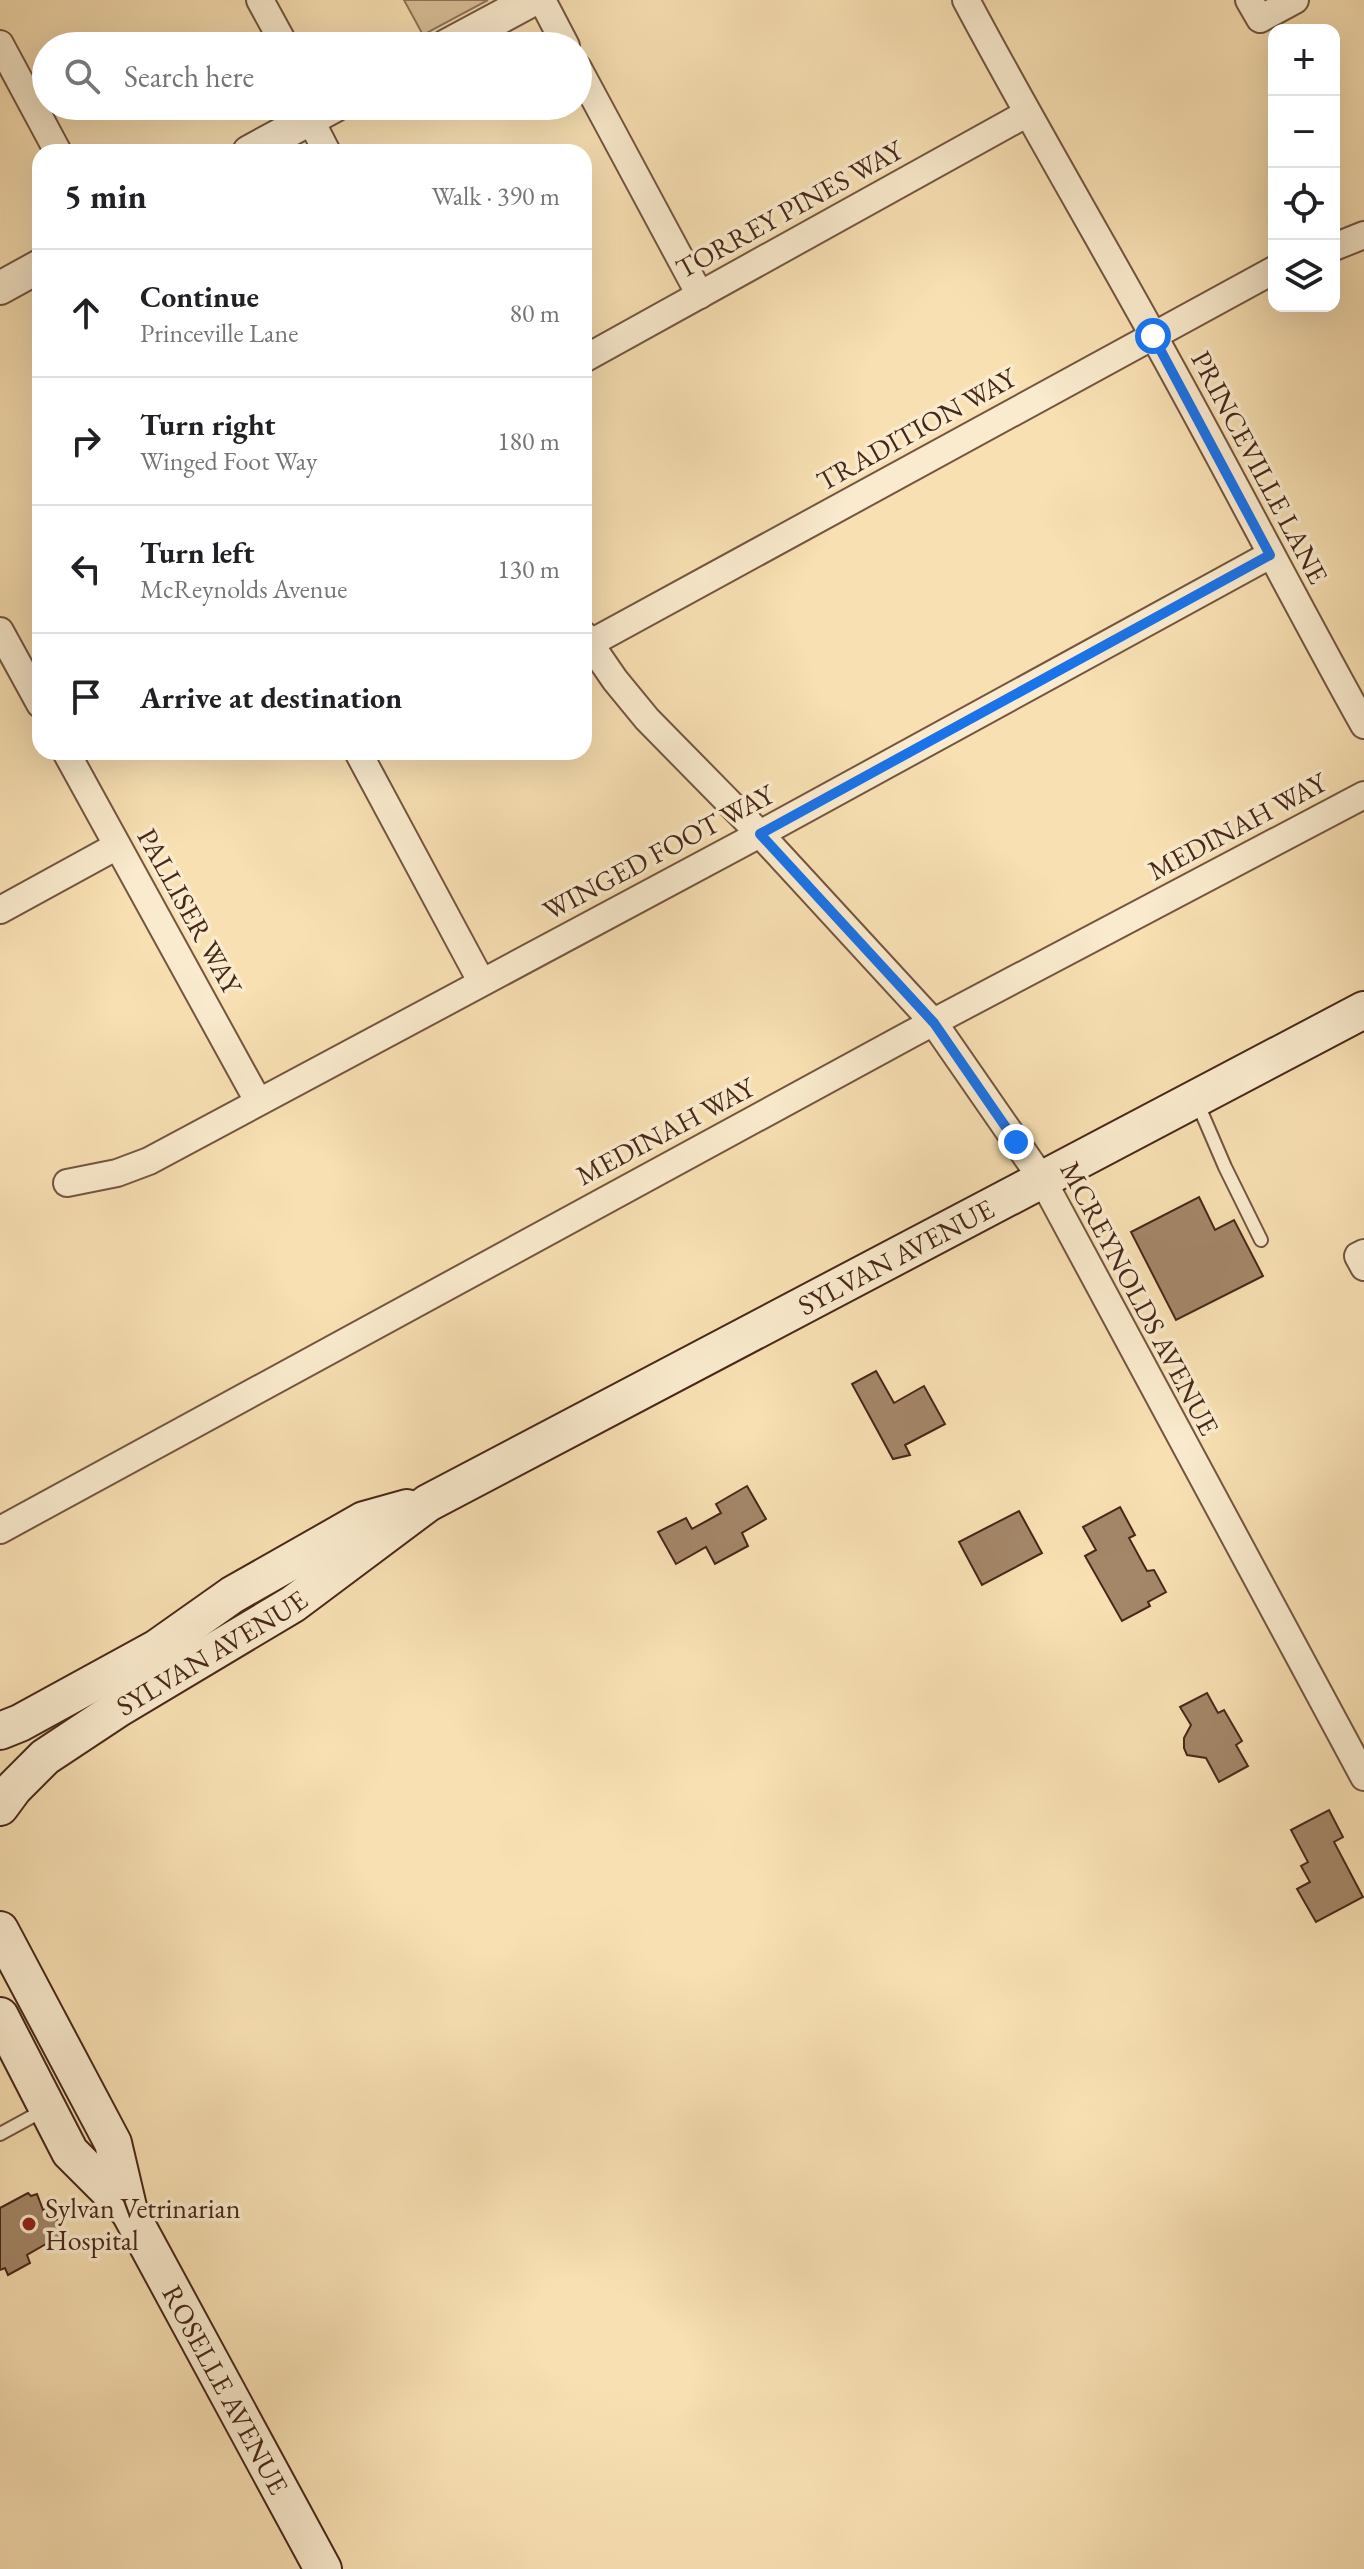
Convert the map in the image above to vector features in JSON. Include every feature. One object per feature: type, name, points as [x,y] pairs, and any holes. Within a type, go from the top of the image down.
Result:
[{"type":"main road","name":"SYLVAN AVENUE","points":[[0,1807],[45,1757],[119,1708],[293,1604],[428,1503],[1364,1010]]},
{"type":"main road","name":"SYLVAN AVENUE","points":[[0,1731],[157,1648],[232,1595],[364,1520],[428,1503]]},
{"type":"main road","name":"ROSELLE AVENUE","points":[[0,1930],[113,2143],[129,2211],[323,2569]]},
{"type":"main road","name":"ROSELLE AVENUE","points":[[0,2016],[70,2152],[129,2211]]},
{"type":"street","points":[[260,0],[277,32]]},
{"type":"street","points":[[472,32],[532,0]]},
{"type":"street","points":[[542,0],[559,32]]},
{"type":"street","name":"PRINCEVILLE LANE","points":[[966,0],[1364,725]]},
{"type":"street","points":[[1254,10],[1295,0]]},
{"type":"street","points":[[0,44],[32,104]]},
{"type":"street","points":[[592,94],[700,295]]},
{"type":"street","name":"TORREY PINES WAY","points":[[592,355],[1026,114]]},
{"type":"street","points":[[41,120],[54,144]]},
{"type":"street","points":[[264,144],[307,120]]},
{"type":"street","points":[[323,120],[326,144]]},
{"type":"street","points":[[1340,245],[1364,235]]},
{"type":"street","points":[[0,288],[32,270]]},
{"type":"street","name":"TRADITION WAY","points":[[592,637],[1268,273]]},
{"type":"street","name":"WINGED FOOT WAY","points":[[67,1183],[117,1173],[149,1161],[760,834],[1270,555]]},
{"type":"street","points":[[0,631],[32,689]]},
{"type":"street","name":"MCREYNOLDS AVENUE","points":[[592,648],[647,719],[760,834],[934,1023],[1042,1179],[1364,1777]]},
{"type":"street","name":"PALLISER WAY","points":[[70,760],[258,1101]]},
{"type":"street","points":[[362,760],[481,981]]},
{"type":"street","name":"MEDINAH WAY","points":[[0,1530],[934,1023],[1364,795]]},
{"type":"street","points":[[0,910],[117,846]]},
{"type":"street","points":[[1364,1253],[1358,1256],[1364,1267]]},
{"type":"lane","points":[[1195,1099],[1261,1240]]},
{"type":"lane","points":[[0,2134],[48,2109]]},
{"type":"shaded area","points":[[404,0],[488,0],[429,32],[421,32]]},
{"type":"building","points":[[1199,1197],[1215,1230],[1234,1220],[1263,1276],[1176,1320],[1131,1232]]},
{"type":"building","points":[[876,1371],[894,1403],[924,1386],[945,1424],[905,1445],[910,1455],[893,1459],[852,1384]]},
{"type":"building","points":[[747,1486],[766,1519],[742,1533],[748,1546],[715,1564],[706,1547],[676,1564],[658,1532],[686,1518],[692,1529],[721,1513],[716,1504]]},
{"type":"building","points":[[1120,1507],[1135,1535],[1129,1538],[1147,1571],[1154,1570],[1166,1592],[1148,1602],[1150,1606],[1122,1621],[1085,1556],[1096,1550],[1083,1527]]},
{"type":"building","points":[[1019,1511],[1042,1553],[982,1585],[959,1542]]},
{"type":"building","points":[[1207,1693],[1218,1713],[1224,1710],[1242,1741],[1236,1745],[1248,1766],[1219,1782],[1206,1758],[1187,1755],[1184,1748],[1184,1738],[1191,1725],[1180,1707]]},
{"type":"building","points":[[1329,1810],[1343,1837],[1334,1842],[1363,1897],[1316,1922],[1297,1889],[1310,1882],[1301,1866],[1308,1862],[1291,1830]]},
{"type":"building","name":"Sylvan Vetrinarian Hospital","points":[[28,2193],[31,2196],[37,2194],[43,2210],[52,2207],[63,2234],[27,2255],[30,2263],[8,2275],[5,2268],[0,2270],[0,2208]]},
{"type":"place","name":"Sylvan Vetrinarian Hospital","points":[[29,2224]]},
{"type":"route","points":[[1016,1142],[934,1023],[760,834],[1270,555],[1153,336]]}]
